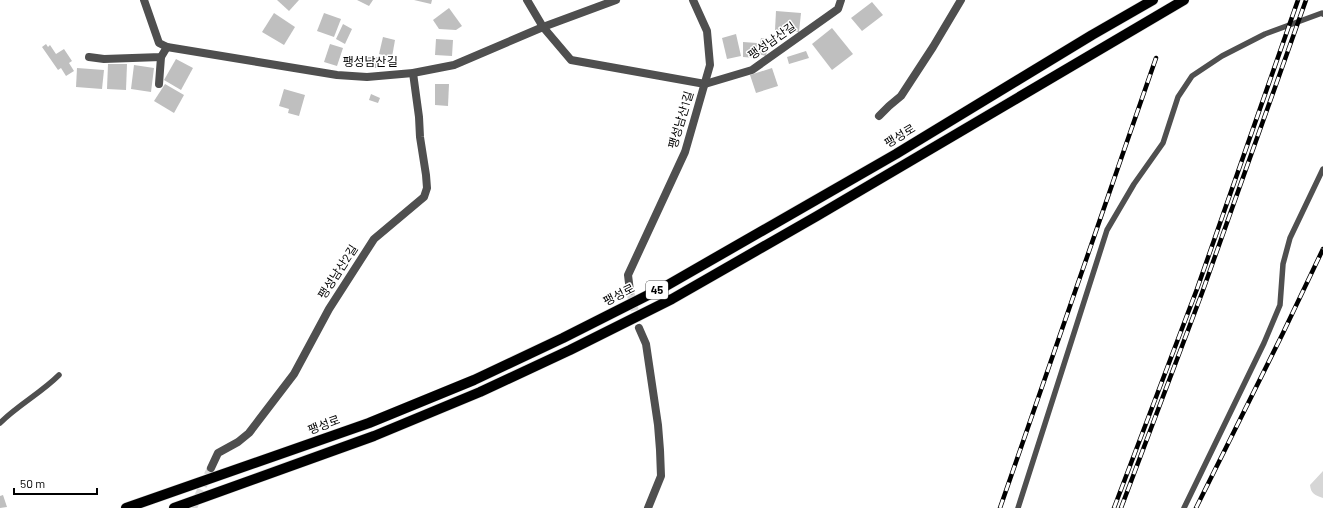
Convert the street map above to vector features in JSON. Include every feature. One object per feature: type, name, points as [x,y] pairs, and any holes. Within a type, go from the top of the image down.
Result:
[{"type":"main road","name":"팽성로","points":[[126,508],[369,423],[474,380],[563,338],[666,286],[896,154],[1092,35],[1153,0]]},
{"type":"main road","name":"45","points":[[174,508],[374,436],[480,392],[577,347],[672,299],[817,216],[1184,0]]},
{"type":"street","points":[[144,0],[158,43],[167,47],[161,57],[159,84]]},
{"type":"street","name":"팽성남산1길","points":[[527,0],[543,27],[571,60],[705,84],[685,152],[628,275],[630,291]]},
{"type":"street","name":"팽성남산길","points":[[167,47],[337,75],[367,77],[413,73],[454,65],[543,27],[616,0]]},
{"type":"street","points":[[693,0],[707,31],[710,65],[705,84]]},
{"type":"street","name":"팽성남산길","points":[[705,84],[752,70],[838,9],[841,0]]},
{"type":"street","points":[[879,116],[901,96],[909,85],[961,0]]},
{"type":"street","points":[[89,57],[104,59],[161,57]]},
{"type":"street","name":"팽성남산2길","points":[[211,468],[218,453],[238,442],[249,433],[294,374],[329,309],[374,239],[424,197],[426,175],[413,73]]},
{"type":"street","points":[[639,328],[646,344],[658,424],[660,450],[661,476],[648,508]]},
{"type":"lane","points":[[1018,508],[1107,230],[1134,184],[1163,142],[1178,98],[1192,76],[1222,56],[1265,34],[1322,13],[1323,14]]},
{"type":"lane","points":[[1184,508],[1267,337],[1280,305],[1282,264],[1290,238],[1323,169]]},
{"type":"lane","points":[[0,423],[30,397],[50,384],[59,374]]},
{"type":"shaded area","points":[[1323,471],[1323,498],[1314,494],[1310,485]]},
{"type":"building","points":[[277,0],[299,0],[289,11]]},
{"type":"building","points":[[357,0],[373,0],[369,6]]},
{"type":"building","points":[[414,0],[432,0],[431,4]]},
{"type":"building","points":[[872,2],[883,15],[862,31],[851,18]]},
{"type":"building","points":[[449,8],[462,26],[456,30],[439,29],[433,20]]},
{"type":"building","points":[[776,11],[801,13],[799,32],[775,30]]},
{"type":"building","points":[[274,13],[295,27],[284,45],[262,32]]},
{"type":"building","points":[[324,13],[341,19],[334,37],[317,31]]},
{"type":"building","points":[[343,24],[352,29],[345,44],[336,39]]},
{"type":"building","points":[[832,28],[853,54],[832,70],[812,44]]},
{"type":"building","points":[[736,34],[741,56],[727,59],[722,38]]},
{"type":"building","points":[[383,37],[395,40],[392,57],[379,54]]},
{"type":"building","points":[[761,38],[769,39],[766,56],[758,54]]},
{"type":"building","points":[[436,39],[453,40],[452,56],[435,55]]},
{"type":"building","points":[[743,42],[757,43],[756,58],[743,57]]},
{"type":"building","points":[[46,44],[48,47],[50,45],[56,54],[64,49],[72,61],[69,63],[74,71],[66,76],[61,68],[58,70],[42,47]]},
{"type":"building","points":[[330,44],[343,48],[337,66],[324,62]]},
{"type":"building","points":[[806,51],[809,58],[789,64],[787,57]]},
{"type":"building","points":[[368,57],[379,57],[380,68],[368,68]]},
{"type":"building","points":[[176,59],[193,68],[181,90],[164,80]]},
{"type":"building","points":[[108,64],[127,64],[126,90],[107,89]]},
{"type":"building","points":[[134,65],[154,68],[151,92],[131,89]]},
{"type":"building","points":[[77,68],[104,70],[102,89],[76,87]]},
{"type":"building","points":[[772,68],[778,86],[756,93],[750,75]]},
{"type":"building","points":[[165,84],[184,95],[174,113],[154,101]]},
{"type":"building","points":[[435,84],[449,84],[448,106],[435,105]]},
{"type":"building","points":[[284,89],[305,95],[299,116],[288,113],[289,109],[279,106]]},
{"type":"building","points":[[371,94],[380,98],[378,103],[369,100]]},
{"type":"building","points":[[3,495],[7,507],[0,508],[0,496]]},
{"type":"tunnel","points":[[630,291],[639,328]]},
{"type":"tunnel","points":[[193,508],[211,468]]},
{"type":"railway","points":[[1114,508],[1197,289],[1298,0]]},
{"type":"railway","points":[[1121,508],[1202,293],[1306,0]]},
{"type":"railway","points":[[1000,508],[1156,58]]},
{"type":"railway","points":[[1196,508],[1323,249]]}]
